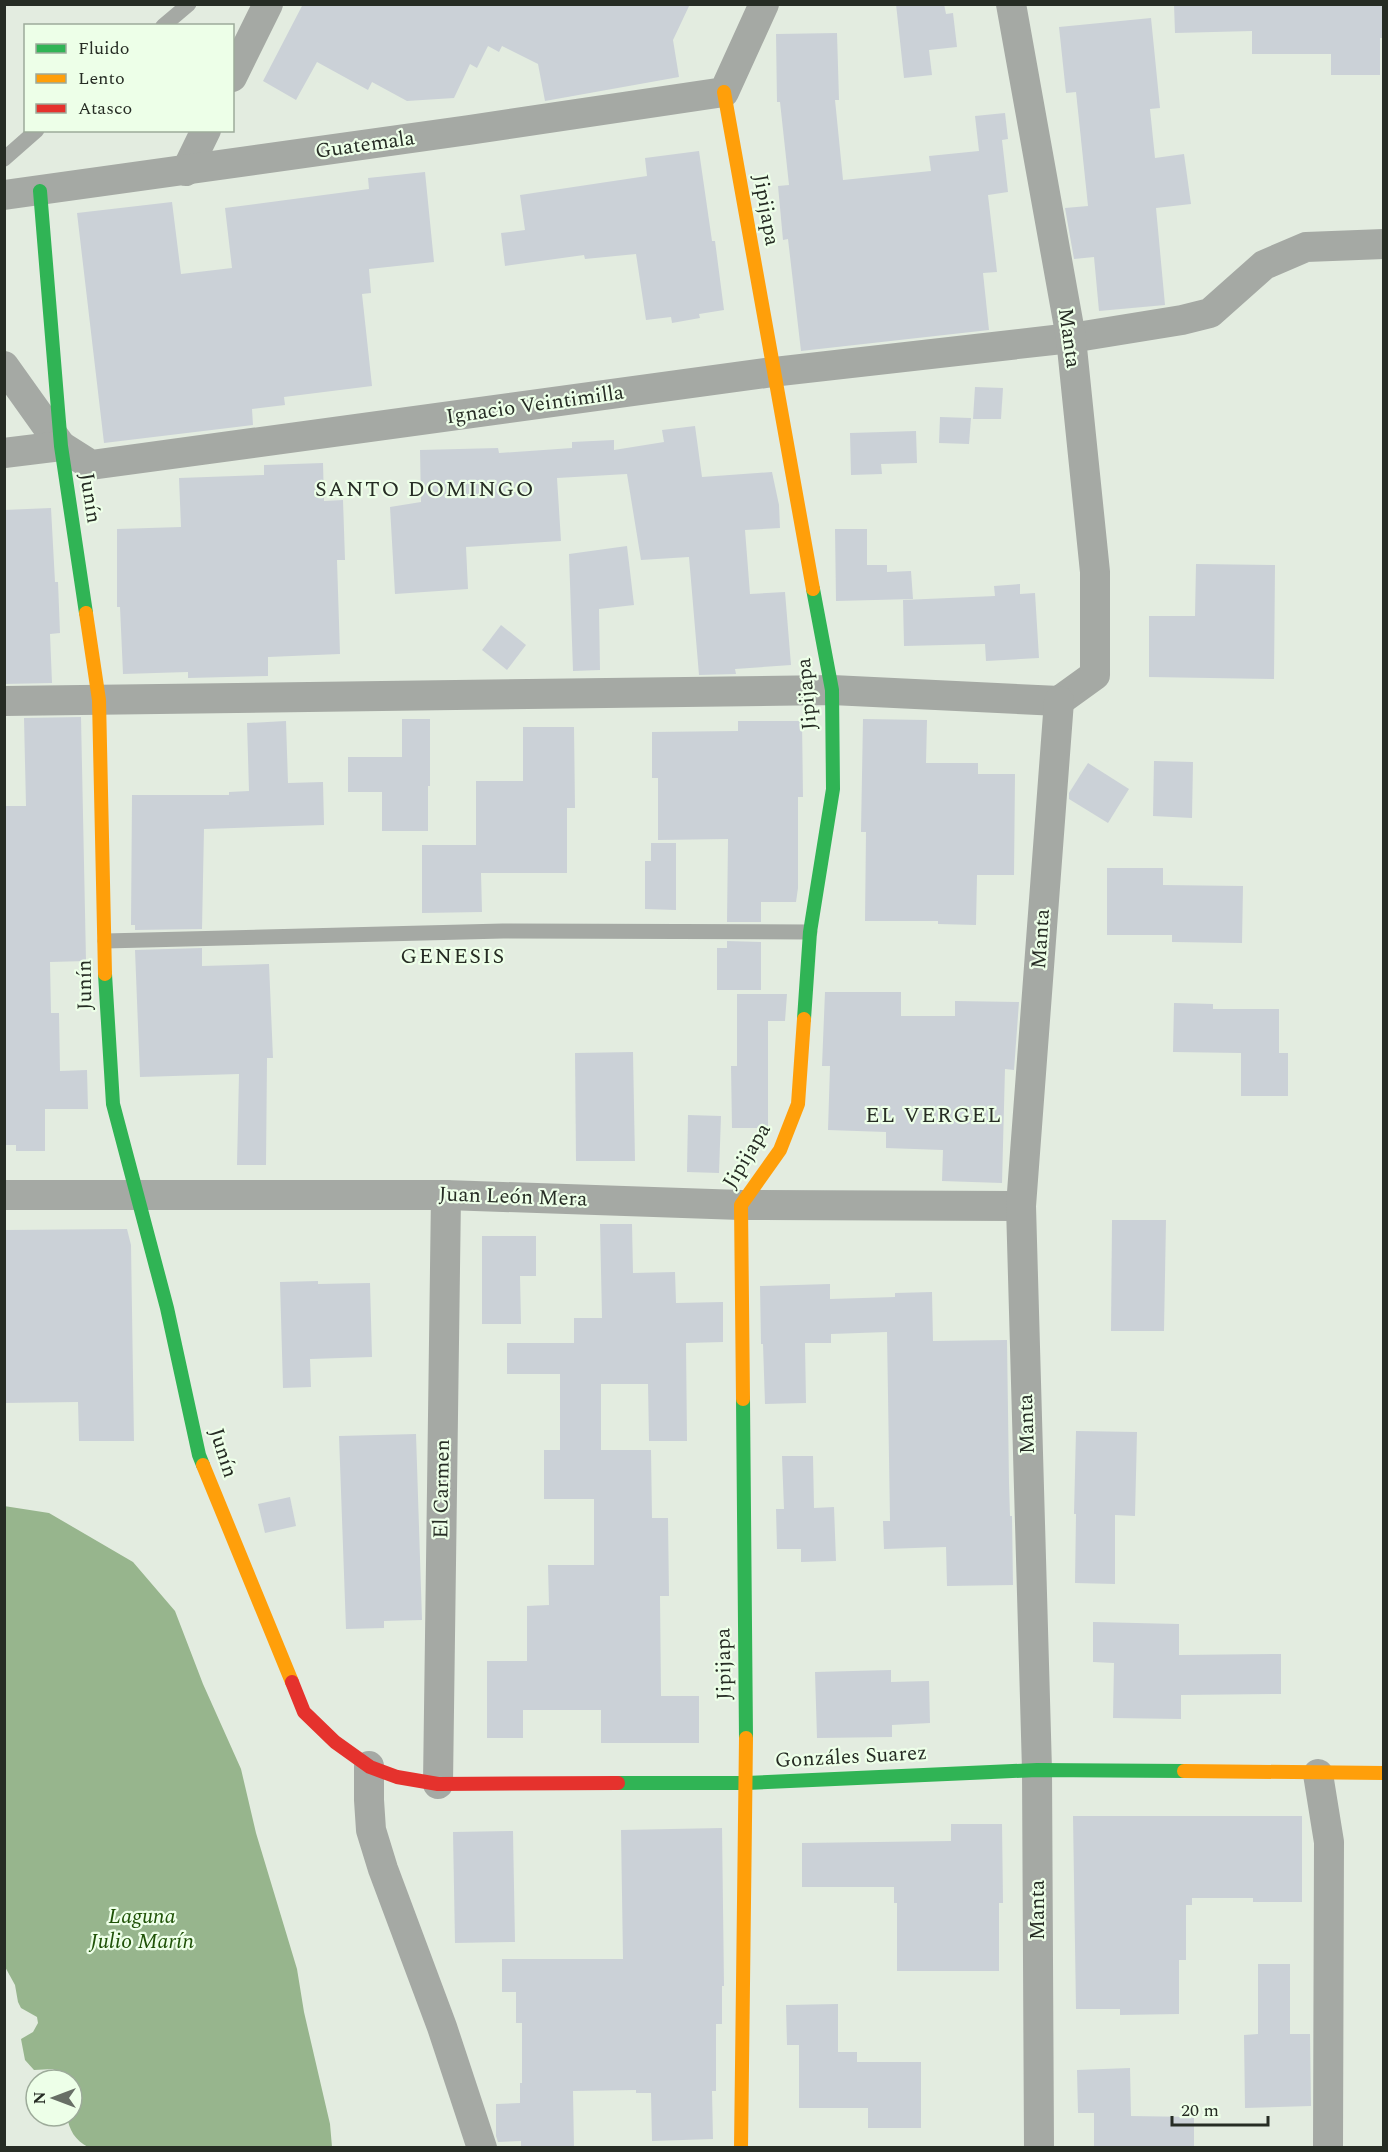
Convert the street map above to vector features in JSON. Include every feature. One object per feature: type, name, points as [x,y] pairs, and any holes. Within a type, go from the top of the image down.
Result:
[{"type":"street","points":[[724,92],[764,4]]},
{"type":"street","name":"Manta","points":[[1011,4],[1071,338],[1095,572],[1095,675],[1059,701],[1021,1206],[1037,1770],[1039,2148]]},
{"type":"street","points":[[234,72],[258,10]]},
{"type":"street","name":"Guatemala","points":[[4,195],[186,171],[724,92]]},
{"type":"street","name":"Jipijapa","points":[[724,92],[832,690],[833,789],[810,932],[798,1104],[780,1150],[741,1205],[746,1783],[741,2148]]},
{"type":"street","points":[[186,171],[205,132]]},
{"type":"street","name":"Junín","points":[[39,191],[61,446],[99,700],[105,997],[113,1104],[167,1308],[199,1455],[304,1712],[331,1741]]},
{"type":"street","name":"Ignacio Veintimilla","points":[[61,446],[91,465],[773,372],[1071,338],[1182,320],[1209,313],[1264,265],[1306,247],[1383,244]]},
{"type":"street","points":[[4,366],[61,446],[4,453]]},
{"type":"street","points":[[4,701],[832,690],[1059,701]]},
{"type":"street","name":"Juan León Mera","points":[[4,1195],[446,1195],[741,1205],[1021,1206]]},
{"type":"street","name":"El Carmen","points":[[438,1784],[446,1195]]},
{"type":"street","name":"Gonzáles Suarez","points":[[331,1741],[369,1767],[397,1777],[438,1784],[746,1783],[1037,1770],[1383,1773]]},
{"type":"street","points":[[369,1767],[371,1830],[383,1869],[442,2027],[482,2148]]},
{"type":"street","points":[[1318,1774],[1329,1842],[1328,2148]]},
{"type":"lane","points":[[165,24],[189,4]]},
{"type":"lane","points":[[4,159],[35,132]]},
{"type":"lane","points":[[105,941],[503,931],[810,932]]},
{"type":"water","name":"Laguna Julio Marín","points":[[4,1506],[49,1513],[133,1562],[175,1611],[203,1684],[241,1769],[256,1833],[297,1969],[304,2012],[330,2124],[332,2147],[88,2147],[76,2138],[70,2128],[84,2128],[84,2068],[32,2068],[25,2060],[21,2039],[33,2032],[38,2023],[37,2017],[21,2008],[15,1985],[4,1965]]},
{"type":"building","points":[[303,4],[690,4],[673,40],[679,77],[545,101],[538,64],[502,46],[499,52],[488,46],[477,68],[470,64],[454,98],[407,101],[372,82],[368,90],[317,62],[296,100],[263,81]]},
{"type":"building","points":[[896,4],[944,4],[946,14],[953,13],[957,47],[929,50],[932,75],[904,78]]},
{"type":"building","points":[[1174,4],[1383,4],[1380,75],[1331,75],[1331,54],[1252,54],[1252,31],[1175,33]]},
{"type":"building","points":[[1151,18],[1160,108],[1150,109],[1155,158],[1184,154],[1191,204],[1156,208],[1165,305],[1099,311],[1094,257],[1074,259],[1065,208],[1088,206],[1076,92],[1066,93],[1059,27]]},
{"type":"building","points":[[837,33],[839,100],[835,100],[843,180],[931,171],[929,156],[979,151],[975,116],[1005,113],[1008,139],[1002,140],[1008,192],[988,195],[997,272],[983,273],[989,330],[801,351],[788,239],[783,240],[778,186],[789,185],[780,102],[777,102],[776,34]]},
{"type":"building","points":[[699,151],[712,241],[715,241],[724,310],[699,314],[700,318],[672,323],[671,317],[646,320],[636,254],[585,259],[584,255],[505,266],[501,233],[525,230],[520,195],[647,176],[645,158]]},
{"type":"building","points":[[425,172],[434,262],[369,269],[371,293],[362,294],[372,386],[284,397],[285,405],[252,409],[253,425],[104,443],[77,213],[172,202],[181,274],[232,268],[225,208],[369,189],[368,178]]},
{"type":"building","points":[[975,387],[1003,388],[1001,419],[973,419]]},
{"type":"building","points":[[940,417],[971,418],[969,444],[939,443]]},
{"type":"building","points":[[695,426],[702,477],[772,472],[779,505],[780,528],[745,530],[750,594],[785,592],[791,665],[735,669],[736,674],[699,675],[689,557],[641,560],[627,474],[557,478],[561,541],[466,547],[468,589],[395,594],[390,507],[421,502],[420,450],[498,448],[499,453],[572,448],[572,442],[614,440],[614,450],[664,442],[662,430]]},
{"type":"building","points":[[916,431],[917,463],[881,464],[882,474],[851,475],[850,433]]},
{"type":"building","points":[[323,463],[324,501],[343,500],[345,560],[337,560],[340,654],[268,657],[268,676],[188,678],[188,672],[123,674],[120,607],[117,607],[117,529],[181,527],[179,478],[264,475],[264,465]]},
{"type":"building","points":[[51,508],[60,633],[50,634],[52,683],[4,684],[4,510]]},
{"type":"building","points":[[835,529],[867,529],[867,565],[887,565],[887,572],[911,571],[913,599],[836,601]]},
{"type":"building","points":[[627,546],[634,605],[599,609],[600,670],[573,671],[569,554]]},
{"type":"building","points":[[1196,564],[1275,565],[1274,679],[1149,677],[1149,616],[1195,616]]},
{"type":"building","points":[[1020,584],[1020,594],[1035,593],[1039,658],[986,661],[985,644],[904,646],[903,600],[995,596],[994,586]]},
{"type":"building","points":[[501,625],[526,645],[507,670],[482,650]]},
{"type":"building","points":[[81,717],[86,961],[50,962],[51,1013],[59,1013],[60,1071],[87,1070],[88,1109],[45,1109],[45,1151],[16,1151],[16,1145],[4,1145],[4,806],[26,806],[24,718]]},
{"type":"building","points":[[402,719],[430,719],[428,831],[382,831],[382,792],[348,792],[348,757],[402,757]]},
{"type":"building","points":[[863,719],[927,720],[926,763],[978,763],[978,774],[1015,774],[1014,875],[977,875],[976,925],[938,924],[938,921],[865,921],[866,832],[861,832]]},
{"type":"building","points":[[286,721],[288,783],[323,782],[324,825],[204,829],[202,929],[135,930],[135,925],[131,925],[132,795],[229,795],[229,792],[249,791],[247,723]]},
{"type":"building","points":[[738,721],[802,721],[803,797],[798,797],[796,902],[761,902],[761,922],[727,922],[728,839],[658,840],[658,778],[652,778],[652,732],[738,731]]},
{"type":"building","points":[[523,727],[574,727],[575,808],[567,808],[567,873],[481,873],[482,912],[422,913],[422,845],[476,845],[476,781],[523,781]]},
{"type":"building","points":[[1154,761],[1193,762],[1192,818],[1153,816]]},
{"type":"building","points":[[1088,763],[1129,789],[1108,823],[1069,799],[1069,793]]},
{"type":"building","points":[[651,843],[676,843],[676,910],[645,909],[645,861],[651,861]]},
{"type":"building","points":[[1107,868],[1163,868],[1163,885],[1243,886],[1242,943],[1172,942],[1172,935],[1107,935]]},
{"type":"building","points":[[727,941],[761,942],[761,990],[717,990],[717,948],[727,948]]},
{"type":"building","points":[[202,948],[202,966],[269,964],[273,1058],[267,1058],[266,1165],[237,1165],[239,1074],[140,1077],[135,950]]},
{"type":"building","points":[[825,992],[901,992],[901,1016],[955,1016],[955,1001],[1019,1002],[1014,1070],[1005,1069],[1002,1183],[942,1181],[943,1150],[886,1148],[886,1132],[828,1130],[830,1066],[822,1066]]},
{"type":"building","points":[[737,994],[787,994],[785,1021],[768,1021],[768,1128],[732,1128],[731,1066],[737,1066]]},
{"type":"building","points":[[1174,1003],[1213,1004],[1213,1009],[1279,1009],[1279,1053],[1288,1053],[1288,1096],[1241,1096],[1241,1053],[1173,1052]]},
{"type":"building","points":[[633,1052],[635,1161],[576,1161],[575,1053]]},
{"type":"building","points":[[688,1115],[721,1116],[719,1173],[687,1172]]},
{"type":"building","points":[[1112,1220],[1166,1220],[1164,1331],[1111,1331]]},
{"type":"building","points":[[600,1224],[632,1224],[633,1273],[675,1272],[676,1303],[723,1302],[723,1342],[686,1343],[687,1441],[649,1441],[648,1384],[601,1384],[601,1450],[651,1450],[652,1518],[668,1518],[669,1596],[660,1596],[661,1696],[699,1696],[699,1743],[601,1743],[601,1710],[523,1710],[523,1738],[487,1738],[487,1661],[527,1661],[527,1606],[549,1605],[548,1565],[594,1565],[594,1499],[544,1499],[544,1450],[560,1450],[560,1374],[507,1374],[507,1343],[574,1343],[574,1318],[602,1318]]},
{"type":"building","points":[[127,1229],[131,1245],[134,1441],[79,1441],[78,1402],[4,1403],[4,1230]]},
{"type":"building","points":[[482,1236],[536,1236],[536,1276],[520,1276],[521,1324],[482,1324]]},
{"type":"building","points":[[318,1281],[318,1284],[370,1283],[372,1357],[310,1359],[311,1387],[283,1388],[280,1282]]},
{"type":"building","points":[[830,1284],[830,1299],[895,1297],[895,1293],[932,1292],[933,1341],[1007,1340],[1013,1585],[947,1586],[946,1547],[884,1549],[883,1521],[890,1521],[887,1332],[831,1334],[831,1343],[805,1343],[806,1403],[765,1404],[760,1286]]},
{"type":"building","points":[[1076,1431],[1137,1432],[1135,1516],[1115,1515],[1115,1584],[1075,1583]]},
{"type":"building","points":[[416,1434],[422,1620],[384,1621],[384,1628],[346,1629],[339,1436]]},
{"type":"building","points":[[782,1456],[813,1456],[814,1508],[834,1507],[836,1561],[801,1562],[801,1549],[777,1549],[776,1509],[784,1509]]},
{"type":"building","points":[[290,1497],[296,1526],[265,1533],[258,1504]]},
{"type":"building","points":[[1093,1622],[1179,1624],[1179,1655],[1281,1654],[1281,1694],[1181,1695],[1181,1719],[1113,1718],[1114,1663],[1093,1662]]},
{"type":"building","points":[[891,1670],[891,1682],[929,1681],[930,1723],[892,1725],[892,1737],[817,1738],[815,1672]]},
{"type":"building","points":[[1073,1816],[1302,1816],[1302,1902],[1253,1902],[1253,1898],[1192,1898],[1192,1905],[1186,1905],[1186,1960],[1179,1960],[1179,2014],[1120,2015],[1120,2009],[1076,2009]]},
{"type":"building","points":[[951,1824],[1002,1824],[1003,1903],[999,1903],[999,1971],[897,1971],[897,1903],[894,1903],[894,1887],[802,1887],[802,1843],[951,1841]]},
{"type":"building","points":[[722,1828],[724,1986],[722,1986],[722,2024],[716,2024],[716,2091],[712,2091],[713,2139],[652,2141],[651,2093],[636,2093],[636,2090],[573,2091],[574,2148],[521,2148],[521,2141],[498,2142],[496,2104],[520,2103],[520,2083],[522,2083],[522,2023],[516,2023],[516,1992],[502,1992],[502,1959],[623,1959],[621,1830]]},
{"type":"building","points":[[513,1831],[515,1942],[455,1943],[453,1832]]},
{"type":"building","points":[[1258,1964],[1290,1964],[1290,2034],[1310,2034],[1311,2106],[1245,2108],[1244,2035],[1258,2034]]},
{"type":"building","points":[[838,2004],[838,2052],[857,2052],[857,2062],[921,2062],[921,2128],[868,2128],[868,2108],[799,2108],[799,2045],[787,2045],[786,2005]]},
{"type":"building","points":[[1130,2068],[1131,2116],[1194,2117],[1194,2148],[1094,2148],[1094,2113],[1078,2113],[1077,2070]]},
{"type":"traffic: fast","points":[[40,191],[61,446],[86,613]]},
{"type":"traffic: fast","points":[[804,1019],[810,932],[833,789],[832,690],[813,589]]},
{"type":"traffic: fast","points":[[105,974],[113,1104],[167,1308],[203,1465]]},
{"type":"traffic: fast","points":[[743,1399],[746,1738]]},
{"type":"traffic: fast","points":[[618,1783],[746,1783],[1037,1770],[1184,1771]]},
{"type":"traffic: slow","points":[[724,92],[813,589]]},
{"type":"traffic: slow","points":[[86,613],[99,700],[105,974]]},
{"type":"traffic: slow","points":[[743,1399],[741,1205],[780,1150],[798,1104],[804,1019]]},
{"type":"traffic: slow","points":[[203,1465],[292,1682]]},
{"type":"traffic: slow","points":[[741,2148],[746,1738]]},
{"type":"traffic: slow","points":[[1184,1771],[1384,1773]]},
{"type":"traffic: jam","points":[[292,1682],[304,1712],[335,1742],[370,1767],[397,1777],[438,1784],[618,1783]]},
{"type":"district","name":"SANTO DOMINGO","points":[[425,489]]},
{"type":"district","name":"GENESIS","points":[[453,956]]},
{"type":"district","name":"EL VERGEL","points":[[934,1115]]}]
